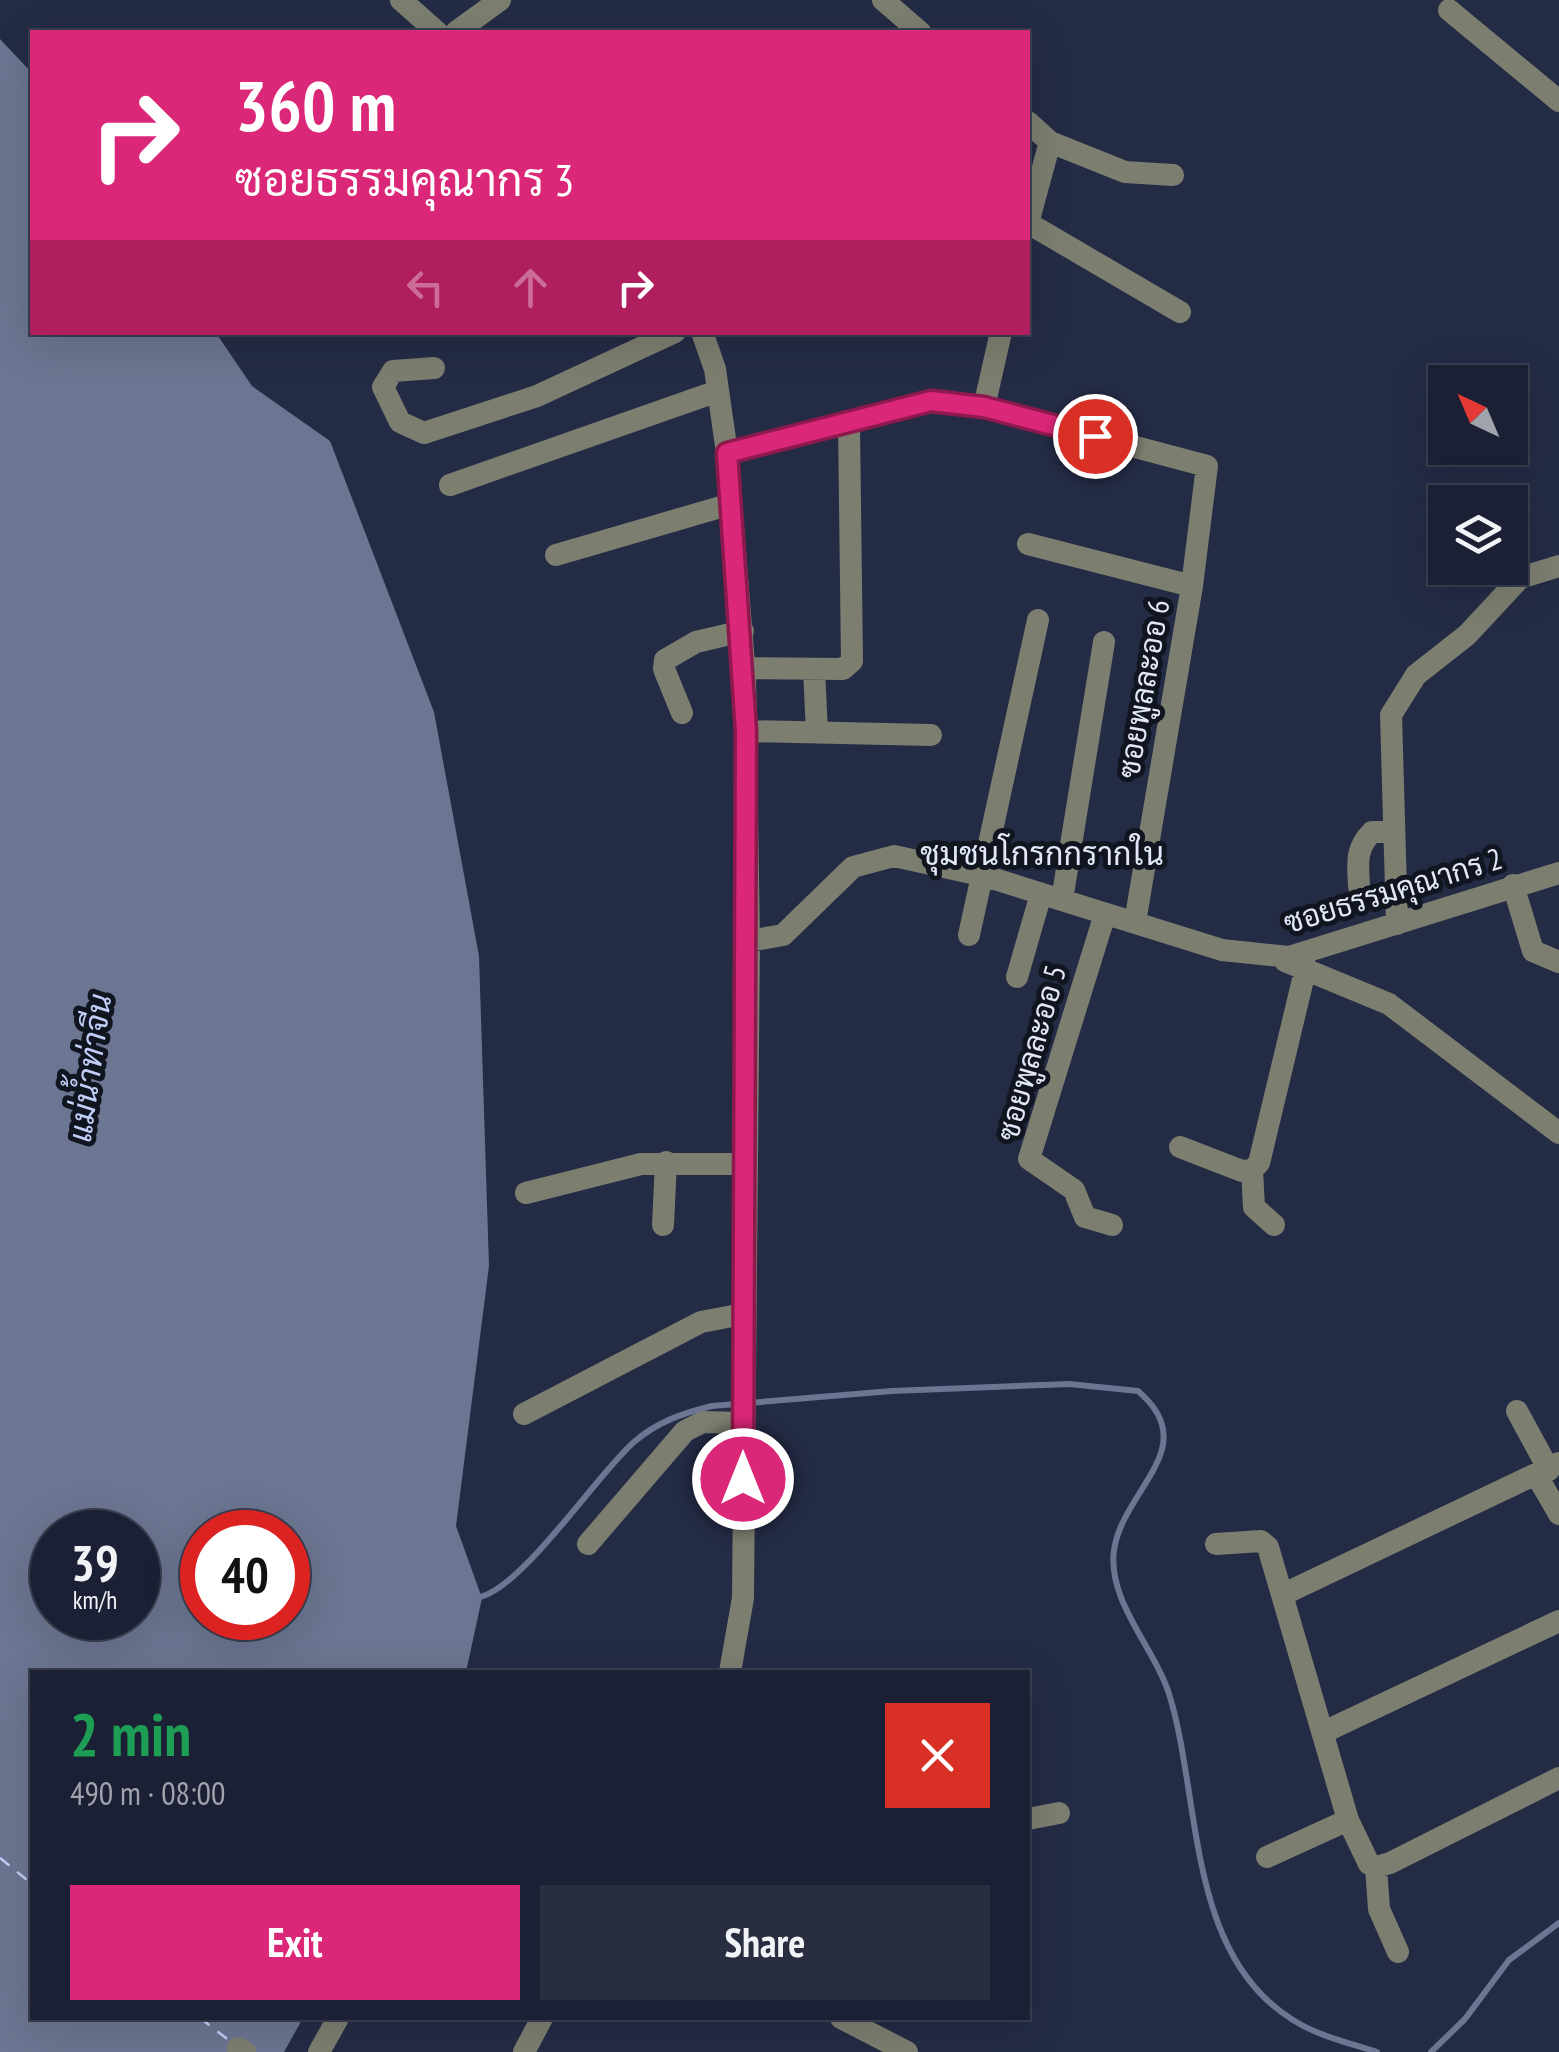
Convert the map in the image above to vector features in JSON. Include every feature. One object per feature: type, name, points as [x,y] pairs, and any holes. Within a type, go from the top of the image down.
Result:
[{"type":"street","points":[[401,0],[435,30]]},
{"type":"street","points":[[459,30],[500,0]]},
{"type":"street","points":[[883,0],[918,30]]},
{"type":"street","points":[[1449,10],[1559,101]]},
{"type":"street","points":[[1030,124],[1050,142],[1124,172],[1173,174]]},
{"type":"street","points":[[1030,216],[1050,142]]},
{"type":"street","points":[[1030,224],[1180,312]]},
{"type":"street","points":[[434,368],[393,371],[383,387],[400,422],[424,433],[536,396],[668,335]]},
{"type":"street","points":[[703,335],[718,390],[727,453],[745,668],[749,940],[743,1598],[730,1670]]},
{"type":"street","points":[[727,453],[849,425],[931,401],[984,407],[1000,335]]},
{"type":"street","points":[[450,484],[718,390]]},
{"type":"street","name":"ซอยพูลละออ 6","points":[[984,407],[1207,466],[1192,586],[1135,922]]},
{"type":"street","points":[[745,668],[843,670],[852,661],[849,425]]},
{"type":"street","points":[[556,554],[731,504]]},
{"type":"street","points":[[1028,544],[1192,586]]},
{"type":"street","points":[[1397,924],[1388,730],[1396,703],[1416,675],[1467,636],[1520,578],[1559,566]]},
{"type":"street","points":[[969,936],[1038,620]]},
{"type":"street","points":[[682,713],[664,669],[665,660],[696,642],[742,631]]},
{"type":"street","points":[[1017,977],[1051,897],[1104,642]]},
{"type":"street","points":[[814,669],[816,733]]},
{"type":"street","points":[[746,731],[931,736]]},
{"type":"street","points":[[1360,886],[1358,852],[1362,842],[1372,832],[1393,832]]},
{"type":"street","name":"ซอยธรรมคุณากร 2","points":[[749,940],[783,935],[838,880],[868,860],[910,856],[1222,950],[1263,956],[1308,954],[1559,873]]},
{"type":"street","points":[[1513,885],[1533,950],[1559,962]]},
{"type":"street","name":"ซอยพูลละออ 5","points":[[1105,914],[1029,1147],[1029,1159],[1074,1190],[1085,1217],[1112,1225]]},
{"type":"street","points":[[1263,956],[1306,967],[1389,1004],[1559,1133]]},
{"type":"street","points":[[1274,1226],[1254,1207],[1252,1170],[1260,1162],[1306,967]]},
{"type":"street","points":[[1180,1147],[1252,1170]]},
{"type":"street","points":[[526,1193],[666,1162],[744,1164]]},
{"type":"street","points":[[662,1225],[666,1162]]},
{"type":"street","points":[[524,1414],[701,1322],[744,1314]]},
{"type":"street","points":[[1517,1411],[1548,1470],[1559,1514]]},
{"type":"street","points":[[588,1544],[684,1431],[703,1422],[743,1418]]},
{"type":"street","points":[[1282,1595],[1548,1470]]},
{"type":"street","points":[[1216,1544],[1261,1540],[1272,1554],[1348,1820],[1362,1856],[1376,1868],[1379,1909],[1398,1952]]},
{"type":"street","points":[[1324,1732],[1559,1621]]},
{"type":"street","points":[[1376,1868],[1559,1778]]},
{"type":"street","points":[[1030,1820],[1058,1813]]},
{"type":"street","points":[[1267,1857],[1348,1820]]},
{"type":"street","points":[[325,2050],[337,2020]]},
{"type":"street","points":[[524,2052],[541,2020]]},
{"type":"street","points":[[845,2020],[906,2052]]},
{"type":"water","name":"แม่น้ำท่าจีน","points":[[0,39],[30,71],[30,335],[217,335],[252,386],[330,441],[434,712],[479,956],[489,1266],[456,1526],[482,1598],[466,1670],[30,1670],[30,2020],[302,2020],[284,2052],[0,2052]]},
{"type":"waterway","points":[[475,1598],[493,1592],[535,1556],[634,1442],[661,1424],[691,1412],[712,1406],[892,1391],[1069,1384],[1138,1391],[1156,1411],[1163,1431],[1162,1450],[1120,1528],[1114,1569],[1125,1607],[1170,1697],[1203,1873],[1216,1917],[1233,1957],[1259,1992],[1303,2026],[1377,2052]]},
{"type":"waterway","points":[[1431,2052],[1465,2019],[1509,1960],[1559,1923]]},
{"type":"ferry route","points":[[0,1858],[30,1882]]},
{"type":"ferry route","points":[[203,2020],[230,2041]]},
{"type":"district","name":"ชุมชนโกรกกรากใน","points":[[1042,854]]},
{"type":"route","points":[[743,1479],[749,940],[746,676],[727,453],[849,425],[931,401],[984,407],[1095,436]]}]
